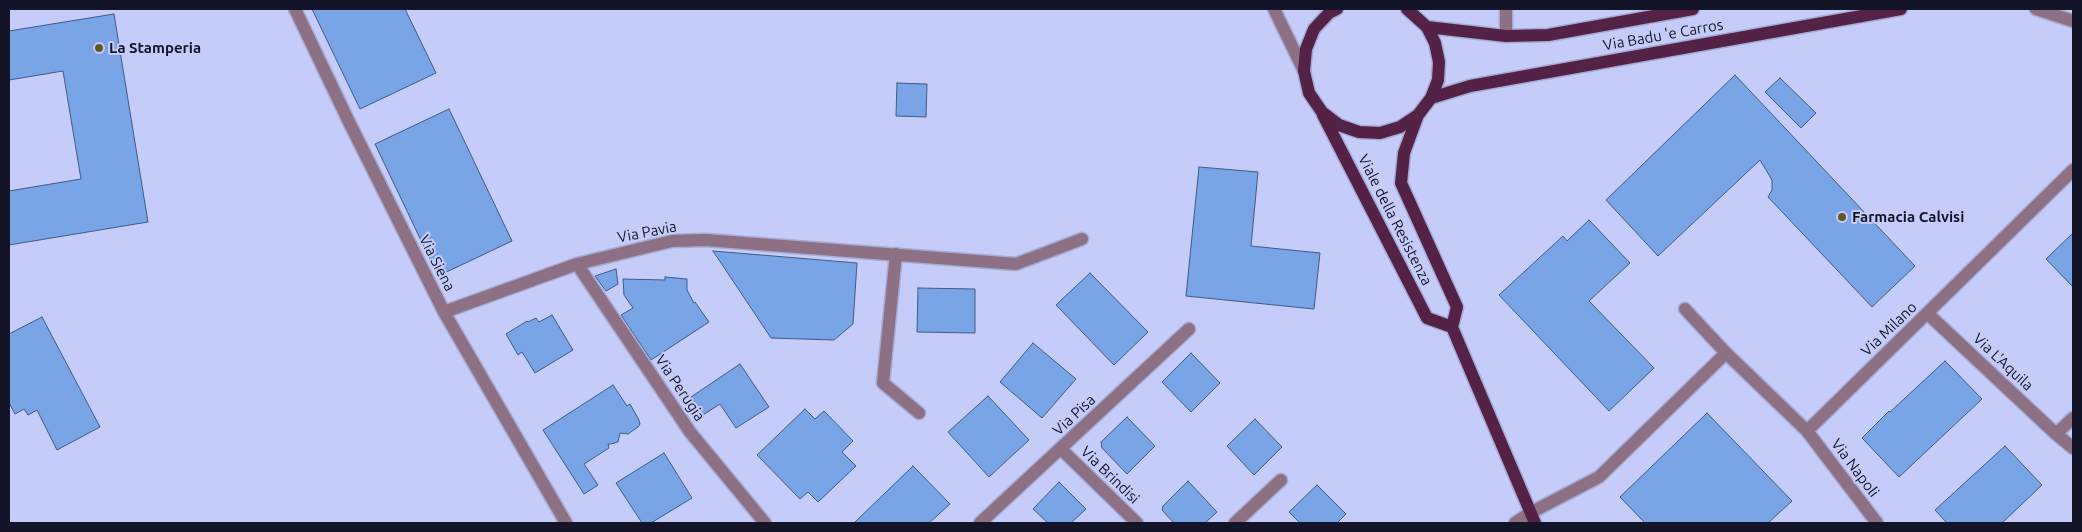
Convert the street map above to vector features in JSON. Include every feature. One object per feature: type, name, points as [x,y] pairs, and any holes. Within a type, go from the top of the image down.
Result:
[{"type":"main road","points":[[1304,71],[1306,49],[1314,29],[1329,13],[1337,9]]},
{"type":"main road","points":[[1322,112],[1346,127],[1359,132],[1380,133],[1400,127],[1418,115],[1431,98],[1438,80],[1439,62],[1435,43],[1427,27],[1407,9]]},
{"type":"main road","name":"Via Badu 'e Carros","points":[[1427,27],[1506,36],[1548,35],[1664,11],[1693,9]]},
{"type":"main road","name":"Via Badu 'e Carros","points":[[1431,98],[1470,86],[1901,9]]},
{"type":"main road","name":"Viale della Resistenza","points":[[1304,71],[1310,93],[1322,112],[1427,318],[1452,327],[1457,307],[1401,183],[1404,153],[1418,115]]},
{"type":"main road","points":[[1452,327],[1532,518]]},
{"type":"street","name":"Via Siena","points":[[295,9],[444,312],[566,523]]},
{"type":"street","points":[[1274,9],[1304,71]]},
{"type":"street","points":[[1506,9],[1506,36]]},
{"type":"street","points":[[2036,9],[2073,21]]},
{"type":"street","name":"Via Milano","points":[[1807,431],[2073,170]]},
{"type":"street","name":"Via Pavia","points":[[444,312],[578,264],[672,241],[706,240],[1016,264],[1082,239]]},
{"type":"street","points":[[896,254],[882,383],[919,413]]},
{"type":"street","name":"Via Perugia","points":[[578,264],[690,432],[765,523]]},
{"type":"street","points":[[1685,309],[1807,431]]},
{"type":"street","name":"Via L'Aquila","points":[[1928,314],[2073,448]]},
{"type":"street","name":"Via Pisa","points":[[980,523],[1189,329]]},
{"type":"street","points":[[1515,523],[1532,518],[1599,477],[1726,352]]},
{"type":"street","points":[[2056,434],[2073,418]]},
{"type":"street","name":"Via Napoli","points":[[1807,431],[1878,523]]},
{"type":"street","name":"Via Brindisi","points":[[1061,449],[1137,523]]},
{"type":"street","points":[[1235,523],[1281,480]]},
{"type":"building","points":[[312,9],[405,9],[436,73],[360,109]]},
{"type":"building","points":[[114,14],[148,222],[9,245],[9,191],[81,179],[63,71],[9,80],[9,31]]},
{"type":"building","points":[[1735,75],[1915,266],[1872,307],[1768,197],[1772,190],[1772,180],[1760,160],[1658,256],[1606,200]]},
{"type":"building","points":[[1780,78],[1816,113],[1801,128],[1765,92]]},
{"type":"building","points":[[897,83],[927,84],[926,117],[896,116]]},
{"type":"building","points":[[449,109],[512,241],[438,276],[375,144]]},
{"type":"building","points":[[1199,167],[1258,172],[1251,246],[1320,253],[1314,309],[1186,296]]},
{"type":"building","points":[[1589,220],[1630,263],[1589,301],[1654,368],[1609,411],[1499,295],[1563,236],[1567,241]]},
{"type":"building","points":[[2073,233],[2073,287],[2046,259]]},
{"type":"building","points":[[713,251],[857,263],[853,324],[834,340],[771,338]]},
{"type":"building","points":[[616,269],[618,284],[606,291],[595,276]]},
{"type":"building","points":[[1090,273],[1148,332],[1114,365],[1056,305]]},
{"type":"building","points":[[665,277],[687,279],[687,290],[694,303],[709,322],[651,360],[621,315],[633,308],[624,295],[623,279],[665,280]]},
{"type":"building","points":[[918,288],[975,289],[975,333],[917,332]]},
{"type":"building","points":[[552,315],[573,350],[535,373],[522,352],[518,355],[506,334],[527,321],[536,318],[539,322]]},
{"type":"building","points":[[42,317],[100,427],[57,450],[37,410],[28,415],[24,409],[15,414],[9,403],[9,334]]},
{"type":"building","points":[[1033,343],[1076,379],[1042,418],[1000,382]]},
{"type":"building","points":[[1191,353],[1220,383],[1191,412],[1162,382]]},
{"type":"building","points":[[1945,361],[1982,399],[1899,477],[1862,438]]},
{"type":"building","points":[[740,364],[769,407],[736,428],[720,404],[703,415],[691,397]]},
{"type":"building","points":[[613,385],[627,406],[630,404],[640,424],[628,434],[620,433],[618,442],[608,444],[609,448],[584,464],[598,485],[584,494],[543,430]]},
{"type":"building","points":[[988,396],[1029,440],[989,477],[948,432]]},
{"type":"building","points":[[805,409],[815,419],[824,411],[853,441],[842,452],[856,466],[818,502],[808,492],[800,499],[757,455]]},
{"type":"building","points":[[1707,413],[1792,501],[1768,523],[1645,523],[1620,497]]},
{"type":"building","points":[[1127,417],[1155,446],[1127,474],[1102,448],[1101,442]]},
{"type":"building","points":[[1255,419],[1282,447],[1254,475],[1227,446]]},
{"type":"building","points":[[2005,446],[2042,485],[2002,523],[1947,523],[1935,510]]},
{"type":"building","points":[[664,453],[692,498],[651,523],[642,523],[616,483]]},
{"type":"building","points":[[913,466],[950,504],[929,523],[854,523]]},
{"type":"building","points":[[1188,481],[1217,512],[1205,523],[1174,523],[1162,510],[1163,506]]},
{"type":"building","points":[[1059,482],[1086,509],[1071,523],[1048,523],[1033,509]]},
{"type":"building","points":[[1317,485],[1346,514],[1337,523],[1300,523],[1289,512]]},
{"type":"place","name":"La Stamperia","points":[[99,48]]},
{"type":"place","name":"Farmacia Calvisi","points":[[1842,217]]}]
